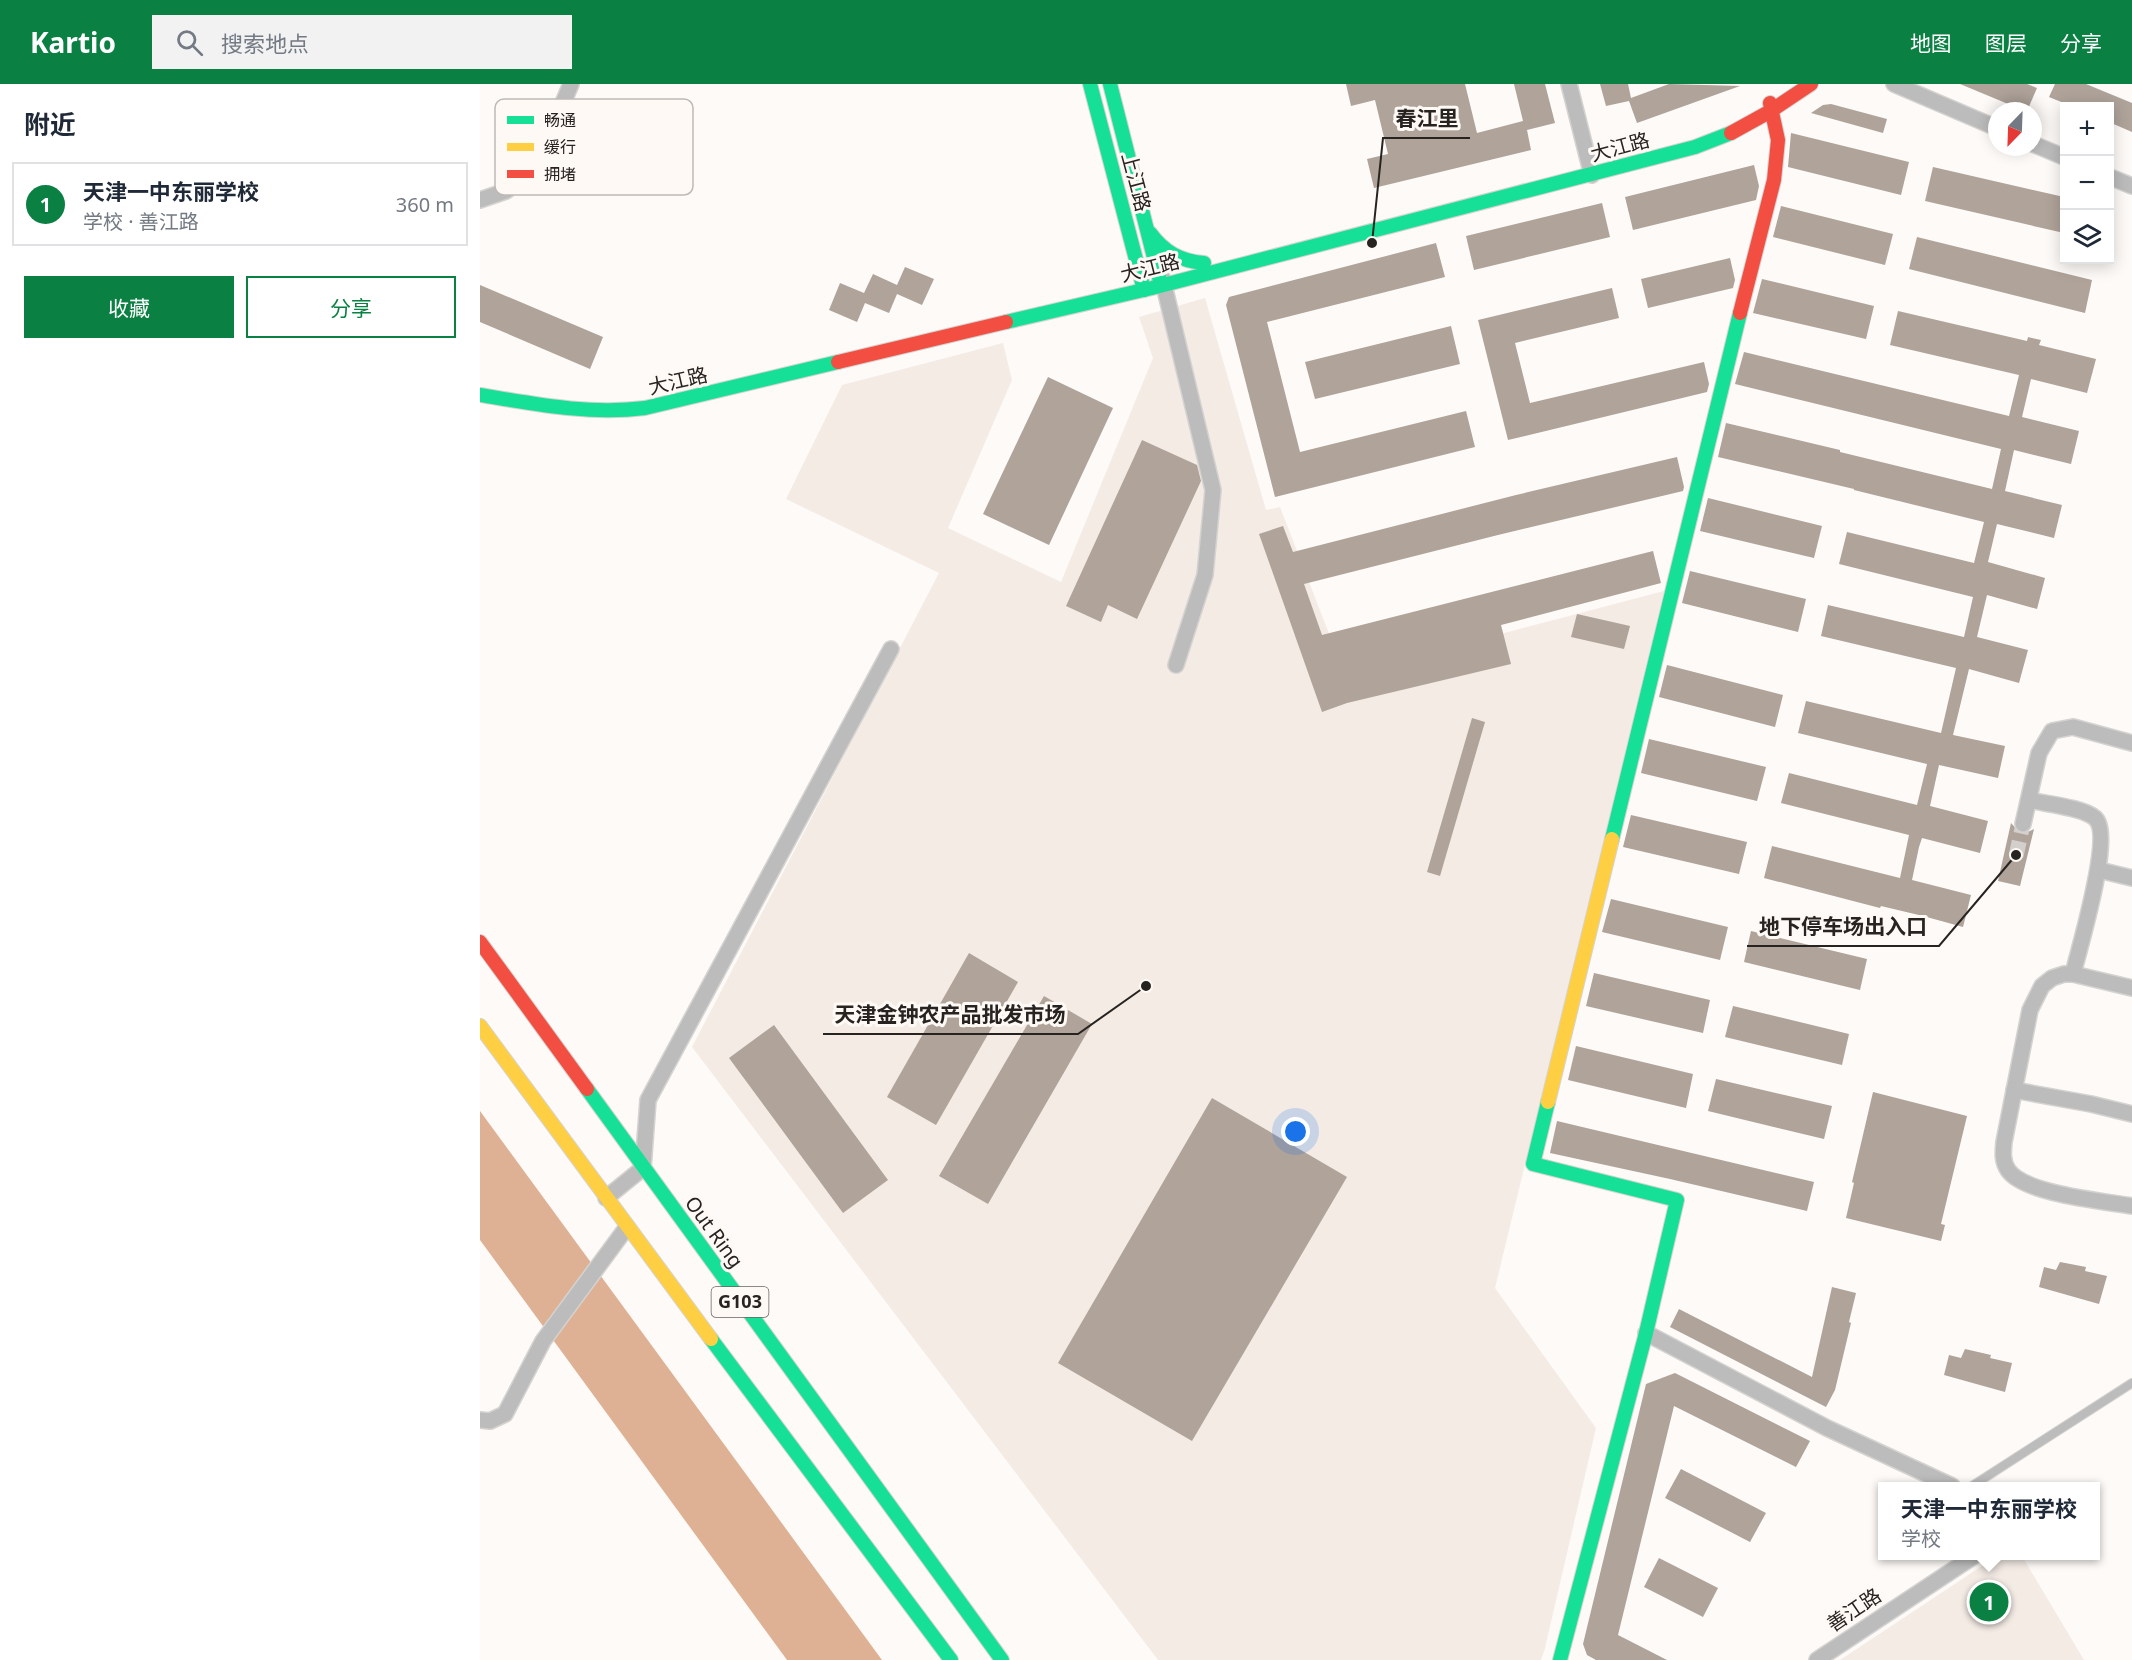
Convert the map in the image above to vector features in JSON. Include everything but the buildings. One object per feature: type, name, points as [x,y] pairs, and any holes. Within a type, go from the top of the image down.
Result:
[{"type":"main road","name":"上江路","points":[[1090,84],[1142,284]]},
{"type":"main road","name":"上江路","points":[[1110,84],[1145,225],[1162,275]]},
{"type":"main road","name":"大江路","points":[[480,395],[563,409],[620,411],[645,408],[1142,284],[1162,275],[1204,269],[1591,170],[1712,130],[1771,107],[1807,85]]},
{"type":"main road","points":[[1560,1660],[1646,1333],[1677,1200],[1533,1164],[1774,180],[1778,140],[1771,107]]},
{"type":"main road","points":[[1145,225],[1156,242],[1173,256],[1192,262],[1204,269]]},
{"type":"main road","points":[[1128,231],[1162,275]]},
{"type":"main road","name":"大江路","points":[[480,385],[565,402],[631,404],[777,372],[1142,284]]},
{"type":"main road","name":"Out Ring","points":[[480,942],[1002,1660]]},
{"type":"main road","name":"G103","points":[[480,1026],[627,1227],[951,1660]]},
{"type":"street","points":[[565,99],[571,84]]},
{"type":"street","points":[[1569,84],[1591,170]]},
{"type":"street","points":[[1894,84],[1988,124]]},
{"type":"street","points":[[1908,84],[1988,118]]},
{"type":"street","points":[[2042,141],[2060,148]]},
{"type":"street","points":[[2042,148],[2062,156]]},
{"type":"street","points":[[2114,172],[2132,179]]},
{"type":"street","points":[[2114,179],[2132,186]]},
{"type":"street","points":[[480,200],[495,195]]},
{"type":"street","points":[[1162,275],[1213,490],[1205,574],[1176,665]]},
{"type":"street","points":[[606,1198],[643,1168],[648,1100],[891,649]]},
{"type":"street","points":[[2023,824],[2039,753],[2052,731],[2073,728],[2132,742]]},
{"type":"street","points":[[2029,800],[2085,812],[2096,818],[2100,826],[2099,870],[2073,974]]},
{"type":"street","points":[[2099,870],[2132,878]]},
{"type":"street","points":[[2132,988],[2073,974],[2052,978],[2042,986],[2030,1010],[2003,1160],[2008,1171],[2021,1181],[2039,1189],[2132,1206]]},
{"type":"street","points":[[2014,1090],[2132,1114]]},
{"type":"street","points":[[480,1420],[490,1421],[505,1414],[543,1341],[627,1227]]},
{"type":"street","points":[[1646,1333],[1827,1428],[1943,1482]]},
{"type":"street","name":"善江路","points":[[1817,1660],[1968,1560]]},
{"type":"lane","points":[[1978,1482],[2132,1383]]},
{"type":"shaded area","points":[[1205,298],[1266,510],[1280,507],[1345,675],[1664,591],[1495,1288],[1596,1428],[1541,1660],[1158,1660],[692,1047],[939,573],[786,499],[842,385],[1003,343],[1012,380],[948,528],[1061,582],[1153,358],[1139,317]]},
{"type":"shaded area","points":[[480,1111],[882,1660],[787,1660],[480,1240]]},
{"type":"shaded area","points":[[1991,1560],[2024,1560],[2084,1660],[1840,1660]]},
{"type":"tunnel","points":[[2016,856],[2023,824]]},
{"type":"traffic: fast","points":[[1090,84],[1144,290]]},
{"type":"traffic: fast","points":[[1110,84],[1161,285]]},
{"type":"traffic: fast","points":[[1006,322],[1152,288],[1695,147],[1731,133]]},
{"type":"traffic: fast","points":[[1150,233],[1161,245],[1180,258],[1204,263]]},
{"type":"traffic: fast","points":[[1612,839],[1740,313]]},
{"type":"traffic: fast","points":[[480,395],[542,405],[624,410],[645,408],[838,362]]},
{"type":"traffic: fast","points":[[587,1089],[1002,1660]]},
{"type":"traffic: fast","points":[[1548,1102],[1533,1164],[1677,1200],[1646,1333],[1560,1660]]},
{"type":"traffic: fast","points":[[711,1339],[951,1660]]},
{"type":"traffic: slow","points":[[1548,1102],[1612,839]]},
{"type":"traffic: slow","points":[[480,1026],[711,1339]]},
{"type":"traffic: jam","points":[[1731,133],[1769,112],[1811,84]]},
{"type":"traffic: jam","points":[[1740,313],[1774,180],[1778,140],[1770,103]]},
{"type":"traffic: jam","points":[[838,362],[1006,322]]},
{"type":"traffic: jam","points":[[480,942],[587,1089]]},
{"type":"place","name":"春江里","points":[[1372,243]]},
{"type":"place","name":"地下停车场出入口","points":[[2016,855]]},
{"type":"place","name":"天津金钟农产品批发市场","points":[[1146,986]]},
{"type":"place","name":"天津一中东丽学校","points":[[1989,1602]]}]
